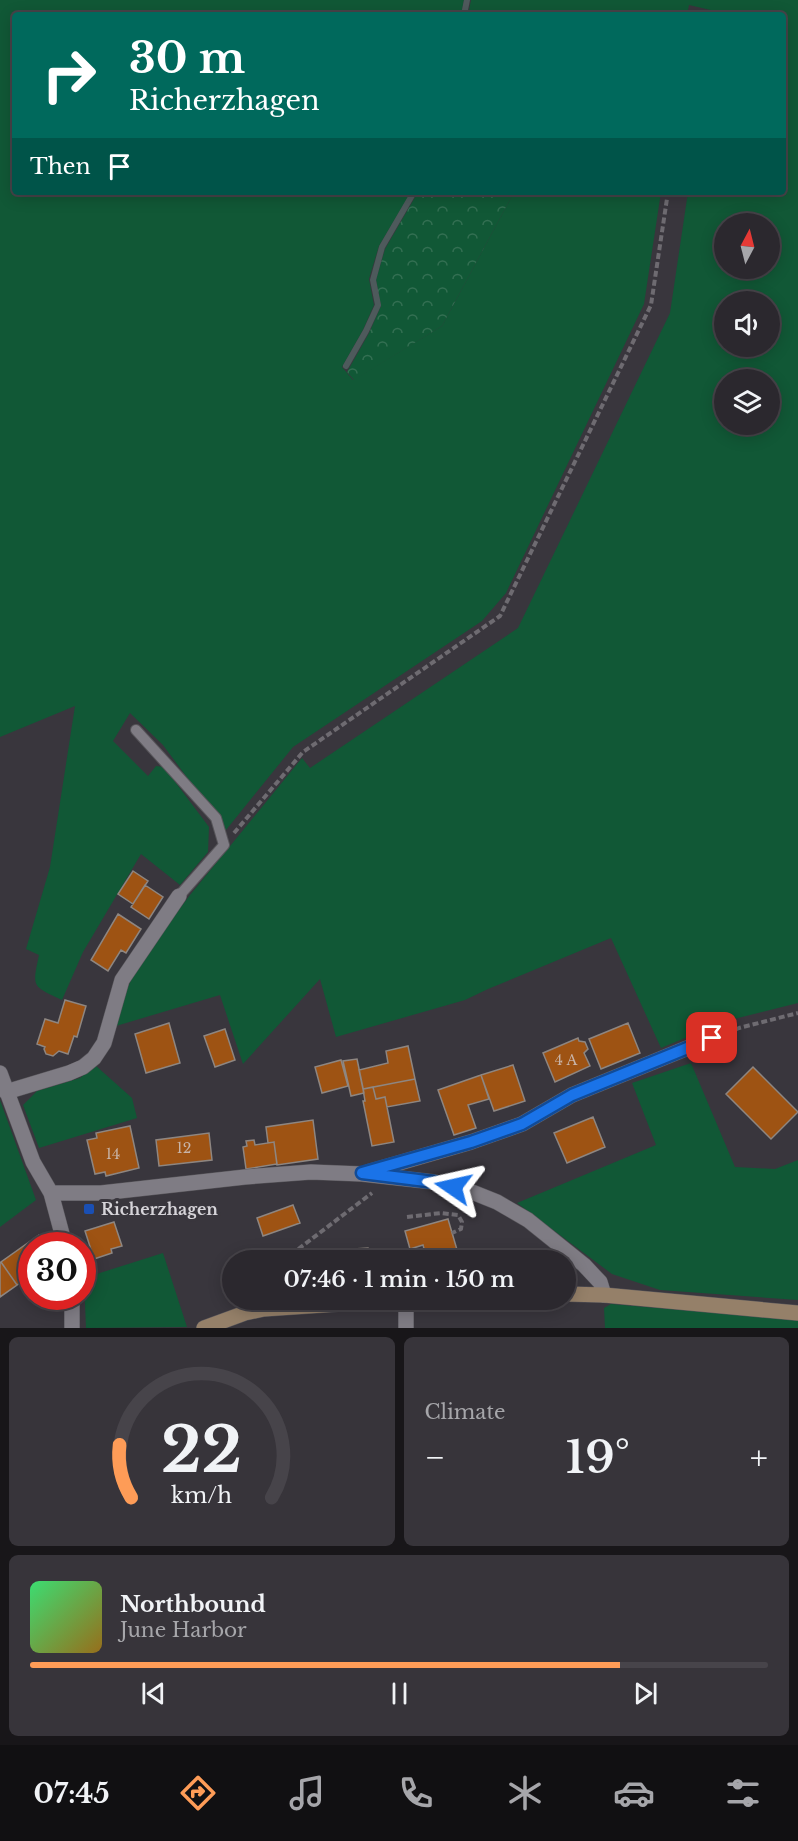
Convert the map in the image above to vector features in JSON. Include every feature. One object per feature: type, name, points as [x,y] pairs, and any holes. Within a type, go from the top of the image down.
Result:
[{"type":"street","points":[[6,1092],[69,1073],[83,1067],[94,1058],[104,1043],[122,980],[179,896]]},
{"type":"street","points":[[362,1173],[471,1142],[522,1124],[572,1095],[712,1038]]},
{"type":"street","points":[[0,1073],[33,1162],[51,1193],[62,1232]]},
{"type":"street","points":[[51,1193],[101,1193],[290,1173],[362,1173],[434,1182],[472,1192],[497,1202],[528,1220],[584,1264],[600,1282],[604,1295]]},
{"type":"street","points":[[576,1294],[798,1312]]},
{"type":"street","points":[[72,1310],[72,1328]]},
{"type":"street","points":[[204,1328],[259,1310]]},
{"type":"street","points":[[406,1310],[406,1328]]},
{"type":"lane","points":[[136,730],[216,818],[224,845],[179,896]]},
{"type":"path","points":[[224,845],[303,752],[500,616],[651,305],[668,195]]},
{"type":"path","points":[[712,1038],[798,1013]]},
{"type":"path","points":[[298,1250],[390,1178]]},
{"type":"path","points":[[407,1216],[441,1213],[458,1215],[462,1222],[461,1229],[452,1233]]},
{"type":"green space","points":[[0,0],[464,0],[462,12],[12,12],[12,195],[409,195],[379,246],[369,279],[374,305],[342,367],[353,380],[442,326],[512,195],[661,195],[644,304],[506,593],[482,621],[293,747],[226,830],[163,745],[130,713],[113,741],[148,776],[156,766],[164,767],[209,827],[208,852],[180,885],[141,854],[83,952],[62,1000],[45,992],[37,985],[35,974],[39,955],[26,949],[50,867],[75,706],[0,737]]},
{"type":"green space","points":[[471,0],[798,0],[798,1003],[726,1021],[661,1048],[611,938],[465,1000],[336,1037],[320,979],[243,1064],[220,995],[116,1026],[124,996],[138,964],[190,895],[302,758],[310,768],[518,628],[670,313],[688,195],[786,195],[786,12],[715,11],[689,5],[688,12],[469,12]]},
{"type":"green space","points":[[416,195],[512,195],[442,326],[354,380],[347,372],[381,306],[376,280],[385,249]]},
{"type":"green space","points":[[691,1063],[735,1167],[775,1169],[798,1160],[798,1300],[660,1290],[612,1274],[517,1203],[656,1145],[632,1083]]},
{"type":"green space","points":[[95,1065],[132,1098],[137,1118],[39,1148],[23,1105],[37,1091],[80,1078]]},
{"type":"green space","points":[[0,1100],[36,1200],[0,1227]]},
{"type":"green space","points":[[163,1253],[187,1327],[86,1328],[85,1310],[96,1310],[96,1274]]},
{"type":"green space","points":[[611,1304],[798,1320],[798,1328],[605,1328],[604,1308]]},
{"type":"building","points":[[133,871],[148,881],[133,904],[118,894]]},
{"type":"building","points":[[145,885],[163,897],[149,919],[131,907]]},
{"type":"building","points":[[118,914],[141,929],[126,953],[121,950],[108,971],[91,960]]},
{"type":"building","points":[[65,1000],[86,1006],[77,1037],[74,1036],[68,1054],[59,1051],[53,1056],[46,1054],[45,1047],[37,1044],[45,1019],[58,1023]]},
{"type":"building","points":[[169,1023],[180,1063],[146,1073],[135,1034]]},
{"type":"building","points":[[628,1023],[640,1053],[601,1069],[589,1039]]},
{"type":"building","points":[[225,1029],[235,1060],[215,1067],[204,1036]]},
{"type":"building","points":[[578,1038],[579,1041],[585,1042],[588,1049],[584,1053],[590,1066],[555,1082],[543,1053]]},
{"type":"building","points":[[408,1046],[415,1079],[363,1089],[359,1070],[388,1063],[386,1051]]},
{"type":"building","points":[[357,1059],[364,1093],[351,1096],[343,1061]]},
{"type":"building","points":[[341,1060],[348,1086],[322,1093],[315,1067]]},
{"type":"building","points":[[513,1065],[525,1101],[494,1111],[481,1075]]},
{"type":"building","points":[[753,1067],[798,1112],[771,1139],[726,1094]]},
{"type":"building","points":[[481,1075],[489,1099],[468,1105],[476,1128],[454,1135],[438,1090]]},
{"type":"building","points":[[415,1079],[420,1101],[387,1107],[385,1097],[376,1099],[373,1087]]},
{"type":"building","points":[[373,1087],[376,1099],[385,1097],[394,1142],[372,1146],[363,1101],[365,1101],[363,1089]]},
{"type":"building","points":[[593,1117],[605,1147],[567,1163],[554,1133]]},
{"type":"building","points":[[313,1120],[318,1159],[277,1165],[274,1142],[268,1143],[266,1127]]},
{"type":"building","points":[[130,1126],[139,1168],[106,1176],[105,1172],[95,1174],[87,1140],[97,1138],[96,1133]]},
{"type":"building","points":[[209,1133],[212,1160],[159,1166],[156,1140]]},
{"type":"building","points":[[254,1140],[255,1145],[274,1142],[277,1164],[246,1169],[243,1147],[247,1146],[246,1141]]},
{"type":"building","points":[[293,1205],[300,1223],[263,1236],[257,1218]]},
{"type":"building","points":[[448,1219],[457,1250],[424,1250],[423,1245],[410,1249],[405,1231]]},
{"type":"building","points":[[114,1222],[122,1246],[111,1249],[112,1253],[96,1258],[96,1232],[85,1231]]},
{"type":"building","points":[[368,1248],[368,1250],[339,1250]]},
{"type":"building","points":[[18,1250],[17,1285],[1,1262]]},
{"type":"building","points":[[0,1263],[17,1285],[0,1297]]},
{"type":"waterway","points":[[465,12],[467,0]]},
{"type":"waterway","points":[[346,366],[378,305],[373,280],[382,247],[412,195]]},
{"type":"place","name":"Richerzhagen","points":[[89,1209]]},
{"type":"route","points":[[453,1187],[434,1182],[362,1173],[471,1142],[522,1124],[572,1095],[712,1038]]}]
